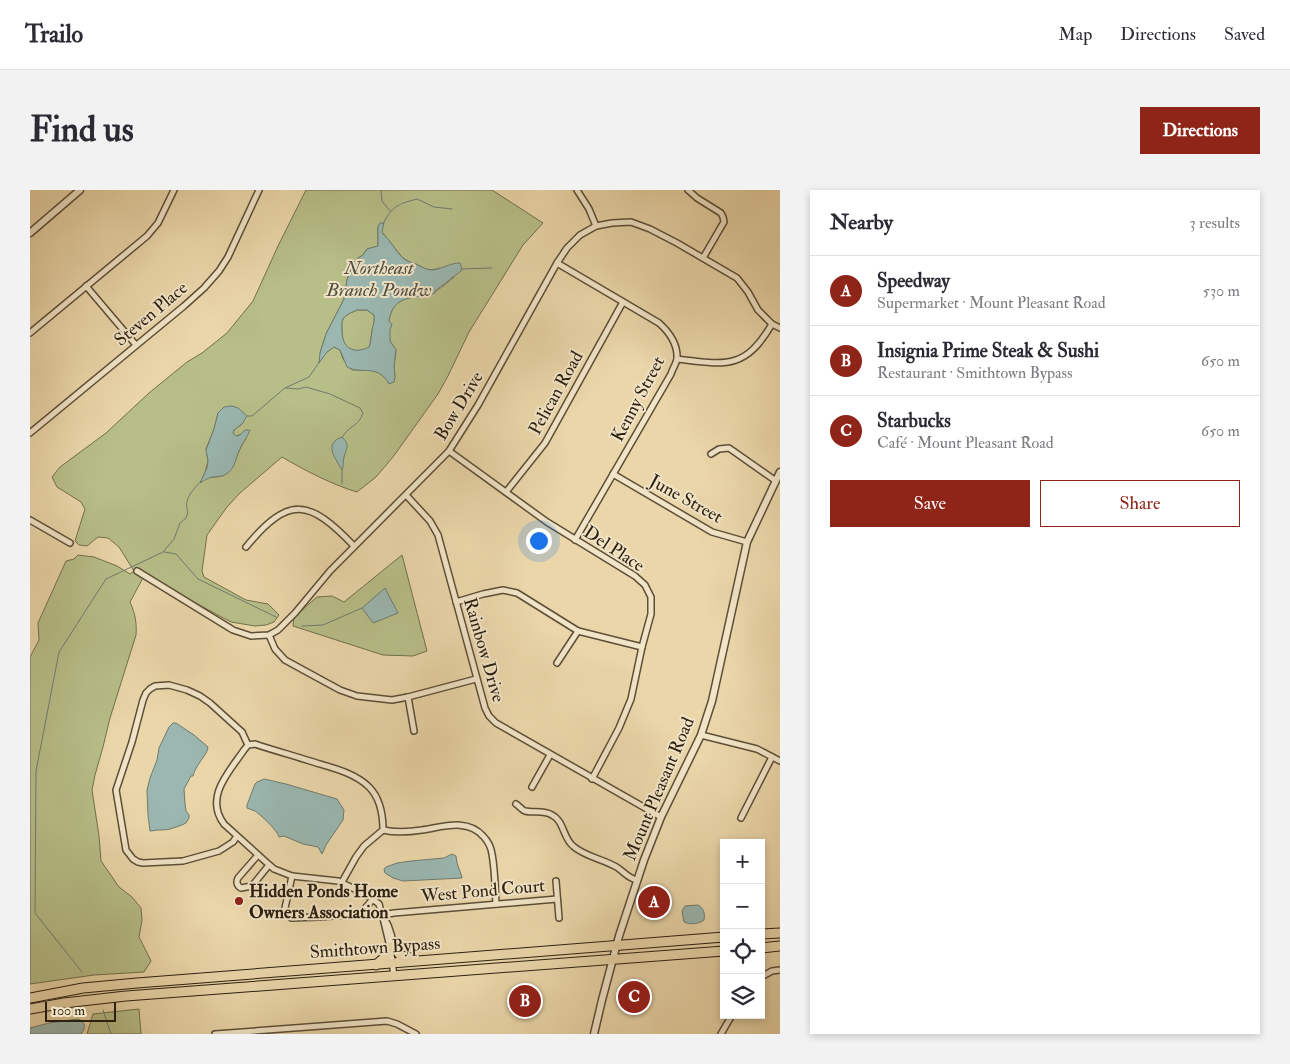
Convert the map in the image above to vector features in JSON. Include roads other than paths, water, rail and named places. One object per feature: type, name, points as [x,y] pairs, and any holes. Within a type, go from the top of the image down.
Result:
[{"type":"highway","points":[[765,934],[780,933]]},
{"type":"highway","name":"Smithtown Bypass","points":[[30,998],[117,984],[720,937]]},
{"type":"highway","points":[[765,948],[780,946]]},
{"type":"highway","points":[[376,965],[392,947],[401,956],[425,961]]},
{"type":"highway","name":"Smithtown Bypass","points":[[30,1009],[64,1002],[104,998],[720,951]]},
{"type":"street","points":[[30,233],[80,190]]},
{"type":"street","points":[[30,333],[147,236],[158,223],[174,190]]},
{"type":"street","name":"Steven Place","points":[[30,433],[204,288],[228,257],[259,190]]},
{"type":"street","points":[[578,190],[596,226]]},
{"type":"street","points":[[688,190],[721,213],[723,217],[722,227],[703,258]]},
{"type":"street","name":"Bow Drive","points":[[269,635],[286,623],[330,570],[449,451],[478,405],[557,263],[567,248],[580,235],[596,226],[612,223],[631,222],[650,229],[737,278],[748,292],[758,310],[772,324],[780,328]]},
{"type":"street","name":"Kenny Street","points":[[557,263],[659,322],[669,332],[675,345],[677,359],[671,374],[575,540]]},
{"type":"street","points":[[86,286],[136,345]]},
{"type":"street","name":"Pelican Road","points":[[506,492],[545,443],[623,302]]},
{"type":"street","points":[[677,359],[725,364],[740,359],[763,340],[772,324]]},
{"type":"street","points":[[711,454],[719,449],[729,448],[776,481]]},
{"type":"street","name":"Del Place","points":[[449,451],[547,522],[635,576],[645,585],[651,597],[651,614],[631,699],[626,714],[592,779]]},
{"type":"street","name":"Mount Pleasant Road","points":[[594,1034],[617,944],[647,852],[661,817],[702,735],[712,701],[747,542],[780,472]]},
{"type":"street","name":"June Street","points":[[614,474],[712,532],[747,542]]},
{"type":"street","name":"Rainbow Drive","points":[[406,494],[430,521],[438,535],[476,679],[485,708],[490,716],[496,723],[550,755],[661,817]]},
{"type":"street","points":[[246,547],[270,521],[283,512],[294,509],[307,510],[321,516],[337,528],[354,546]]},
{"type":"street","points":[[30,520],[70,543]]},
{"type":"street","points":[[137,571],[233,630],[251,636],[269,635],[276,649],[285,660],[340,690],[357,696],[392,700],[476,679]]},
{"type":"street","points":[[456,602],[503,590],[517,593],[578,631],[642,648]]},
{"type":"street","points":[[557,663],[578,631]]},
{"type":"street","points":[[238,836],[224,849],[192,859],[175,862],[138,862],[128,855],[126,850],[116,790],[146,693],[156,686],[169,685],[187,690],[210,702],[242,732],[248,745]]},
{"type":"street","points":[[408,697],[414,731]]},
{"type":"street","points":[[702,735],[757,749],[780,761]]},
{"type":"street","points":[[342,882],[360,851],[383,830],[378,799],[369,787],[345,772],[254,744],[248,745],[219,788],[216,797],[217,812],[220,819],[258,856],[274,868],[292,876],[342,882],[373,899],[378,904],[387,929],[392,947],[396,976]]},
{"type":"street","points":[[532,787],[550,755]]},
{"type":"street","points":[[741,818],[772,757]]},
{"type":"street","points":[[516,804],[524,811],[545,812],[552,815],[558,820],[572,846],[618,868],[637,880]]},
{"type":"street","points":[[383,830],[406,832],[454,824],[465,825],[481,833],[490,846],[496,904]]},
{"type":"street","points":[[258,856],[238,878],[239,887],[252,886],[270,865]]},
{"type":"street","points":[[292,876],[285,908],[292,918],[360,914],[373,899]]},
{"type":"street","name":"West Pond Court","points":[[556,881],[559,918]]},
{"type":"street","name":"West Pond Court","points":[[382,915],[394,912],[557,899]]},
{"type":"street","points":[[765,975],[780,970]]},
{"type":"street","points":[[721,1034],[730,1019]]},
{"type":"street","points":[[215,1034],[252,1033],[387,1021],[416,1034]]},
{"type":"water","name":"Northeast Branch Pondw","points":[[380,223],[384,223],[382,232],[407,261],[431,270],[460,263],[462,269],[435,293],[406,299],[395,306],[391,312],[389,321],[392,324],[390,341],[396,350],[394,382],[389,384],[379,374],[347,367],[340,350],[334,347],[327,352],[319,363],[326,334],[344,299],[347,280],[354,262],[367,249],[378,246],[378,227]],"holes":[[[357,310],[367,310],[374,315],[370,345],[364,349],[354,350],[344,342],[342,320],[348,314]]]},
{"type":"water","points":[[232,406],[238,408],[247,416],[233,433],[236,436],[245,430],[250,430],[231,470],[223,476],[210,478],[200,483],[207,468],[206,450],[218,413],[224,407]]},
{"type":"water","points":[[342,437],[347,446],[342,470],[332,448],[336,440]]},
{"type":"water","points":[[385,588],[398,613],[373,623],[362,608]]},
{"type":"water","points":[[173,723],[194,735],[208,747],[184,789],[186,811],[189,815],[186,823],[171,829],[150,831],[147,790],[159,748],[169,727]]},
{"type":"water","points":[[264,779],[337,799],[344,810],[343,820],[322,854],[318,847],[303,844],[284,836],[279,837],[273,827],[261,816],[247,808],[255,784]]},
{"type":"water","points":[[452,854],[456,856],[462,878],[403,881],[385,873],[384,869],[386,867],[397,863],[444,858]]},
{"type":"water","points":[[698,905],[704,911],[704,920],[695,924],[684,922],[682,911],[685,906]]},
{"type":"water","points":[[78,1019],[84,1025],[84,1030],[81,1034],[30,1034],[30,1028]]},
{"type":"waterway","points":[[381,190],[382,201],[390,211]]},
{"type":"waterway","points":[[383,224],[393,209],[405,202],[417,199],[434,207],[452,209]]},
{"type":"waterway","points":[[462,269],[492,268]]},
{"type":"waterway","points":[[247,416],[252,416],[285,388],[309,377],[320,361]]},
{"type":"waterway","points":[[286,388],[298,389],[306,387],[330,394],[360,408],[363,413],[361,418],[342,438]]},
{"type":"waterway","points":[[342,470],[342,484]]},
{"type":"waterway","points":[[82,972],[35,913],[36,771],[59,652],[106,579],[163,552],[174,539],[180,523],[186,518],[188,499],[201,481]]},
{"type":"waterway","points":[[164,552],[176,554],[198,579],[276,617]]},
{"type":"waterway","points":[[302,626],[323,625],[362,608]]},
{"type":"waterway","points":[[103,1010],[111,1034]]},
{"type":"place","name":"Hidden Ponds Home Owners Association","points":[[239,901]]},
{"type":"place","name":"Speedway","points":[[654,902]]},
{"type":"place","name":"Starbucks","points":[[634,997]]},
{"type":"place","name":"Insignia Prime Steak & Sushi","points":[[525,1001]]}]
